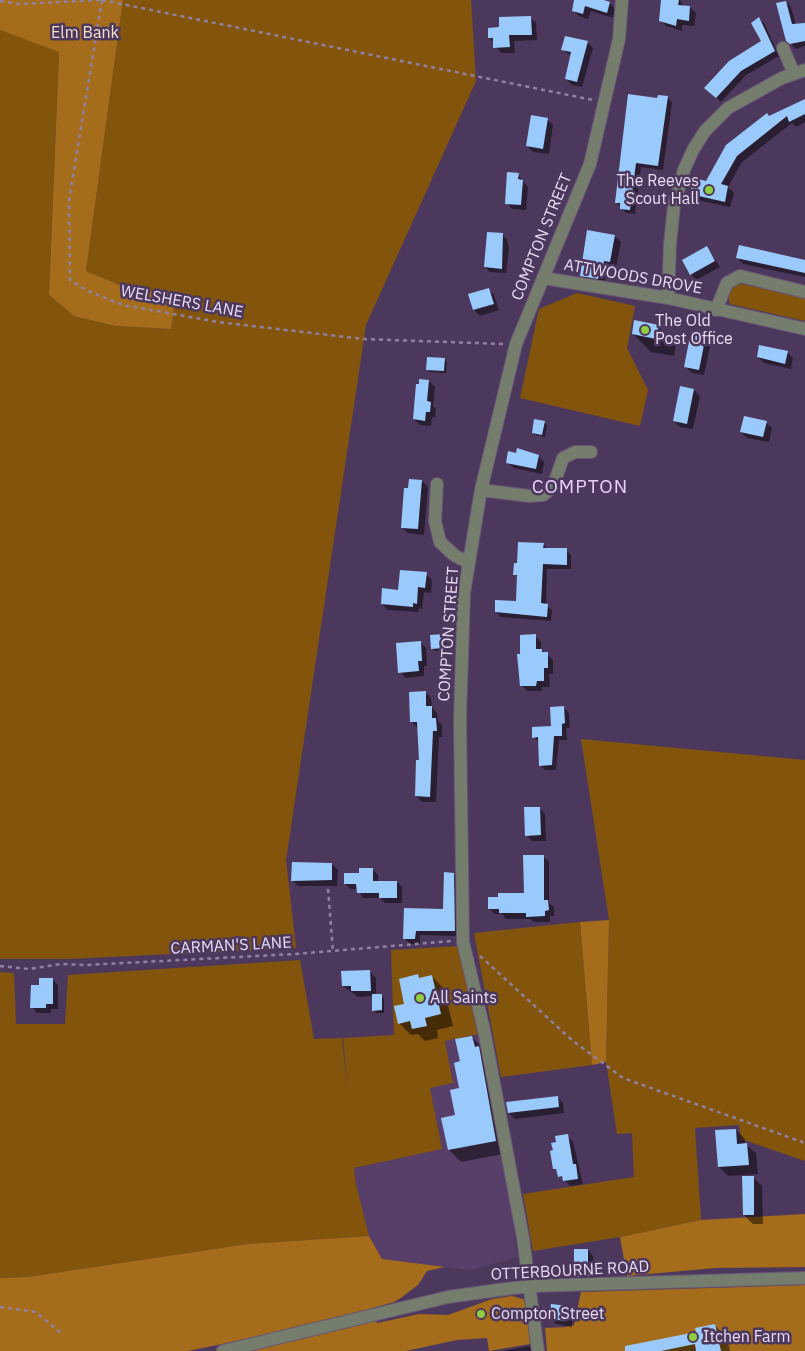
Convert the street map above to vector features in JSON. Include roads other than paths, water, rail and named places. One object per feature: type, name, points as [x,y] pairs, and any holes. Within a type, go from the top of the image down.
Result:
[{"type":"street","name":"COMPTON STREET","points":[[538,1351],[530,1286],[484,1030],[463,942],[460,718],[464,593],[482,490],[516,344],[590,164],[619,39],[622,0]]},
{"type":"street","points":[[668,298],[674,205],[684,170],[705,131],[728,108],[761,88],[799,72],[783,48]]},
{"type":"street","name":"ATTWOODS DROVE","points":[[716,310],[727,283],[740,276],[805,292]]},
{"type":"street","name":"ATTWOODS DROVE","points":[[543,278],[668,298],[805,329]]},
{"type":"street","points":[[482,490],[530,496],[548,493],[554,484],[563,458],[575,452],[591,452]]},
{"type":"street","points":[[437,484],[435,521],[440,542],[454,555],[469,563]]},
{"type":"street","name":"OTTERBOURNE ROAD","points":[[223,1351],[448,1297],[530,1286],[805,1278]]},
{"type":"place","name":"The Reeves Scout Hall","points":[[709,190]]},
{"type":"place","name":"The Old Post Office","points":[[645,330]]},
{"type":"place","name":"All Saints","points":[[420,998]]},
{"type":"place","name":"Compton Street","points":[[481,1314]]},
{"type":"place","name":"Itchen Farm","points":[[693,1337]]},
{"type":"district","name":"COMPTON","points":[[580,488]]},
{"type":"park label","name":"Elm Bank","points":[[85,33]]}]
